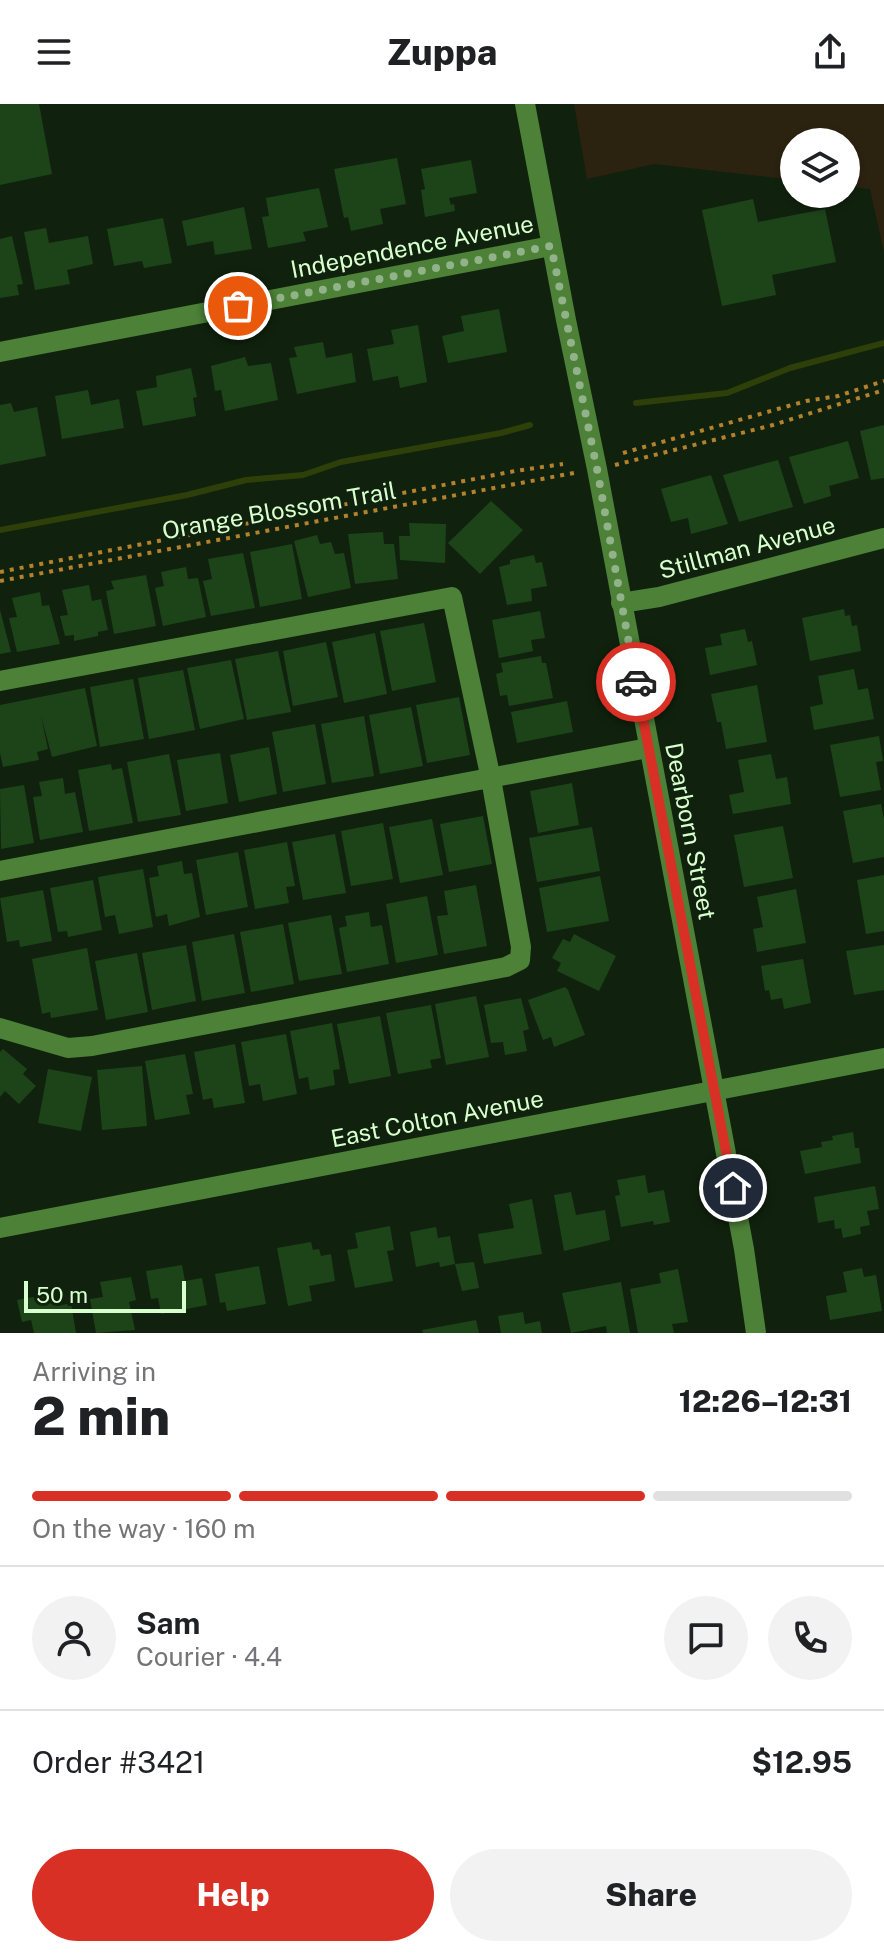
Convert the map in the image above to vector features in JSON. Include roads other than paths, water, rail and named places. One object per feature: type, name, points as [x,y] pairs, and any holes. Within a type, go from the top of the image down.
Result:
[{"type":"street","name":"Dearborn Street","points":[[525,104],[752,1289],[756,1333]]},
{"type":"street","name":"Independence Avenue","points":[[0,352],[551,246]]},
{"type":"street","name":"Stillman Avenue","points":[[621,603],[659,597],[883,541]]},
{"type":"street","points":[[0,681],[452,597],[491,779],[521,947],[520,960],[506,967],[92,1046],[68,1048],[47,1044],[0,1028]]},
{"type":"street","points":[[0,871],[648,748]]},
{"type":"street","name":"East Colton Avenue","points":[[0,1228],[884,1058]]},
{"type":"waterway","points":[[636,403],[727,393],[790,368],[884,343]]},
{"type":"waterway","points":[[0,530],[187,495],[246,480],[303,475],[341,462],[530,425]]}]
